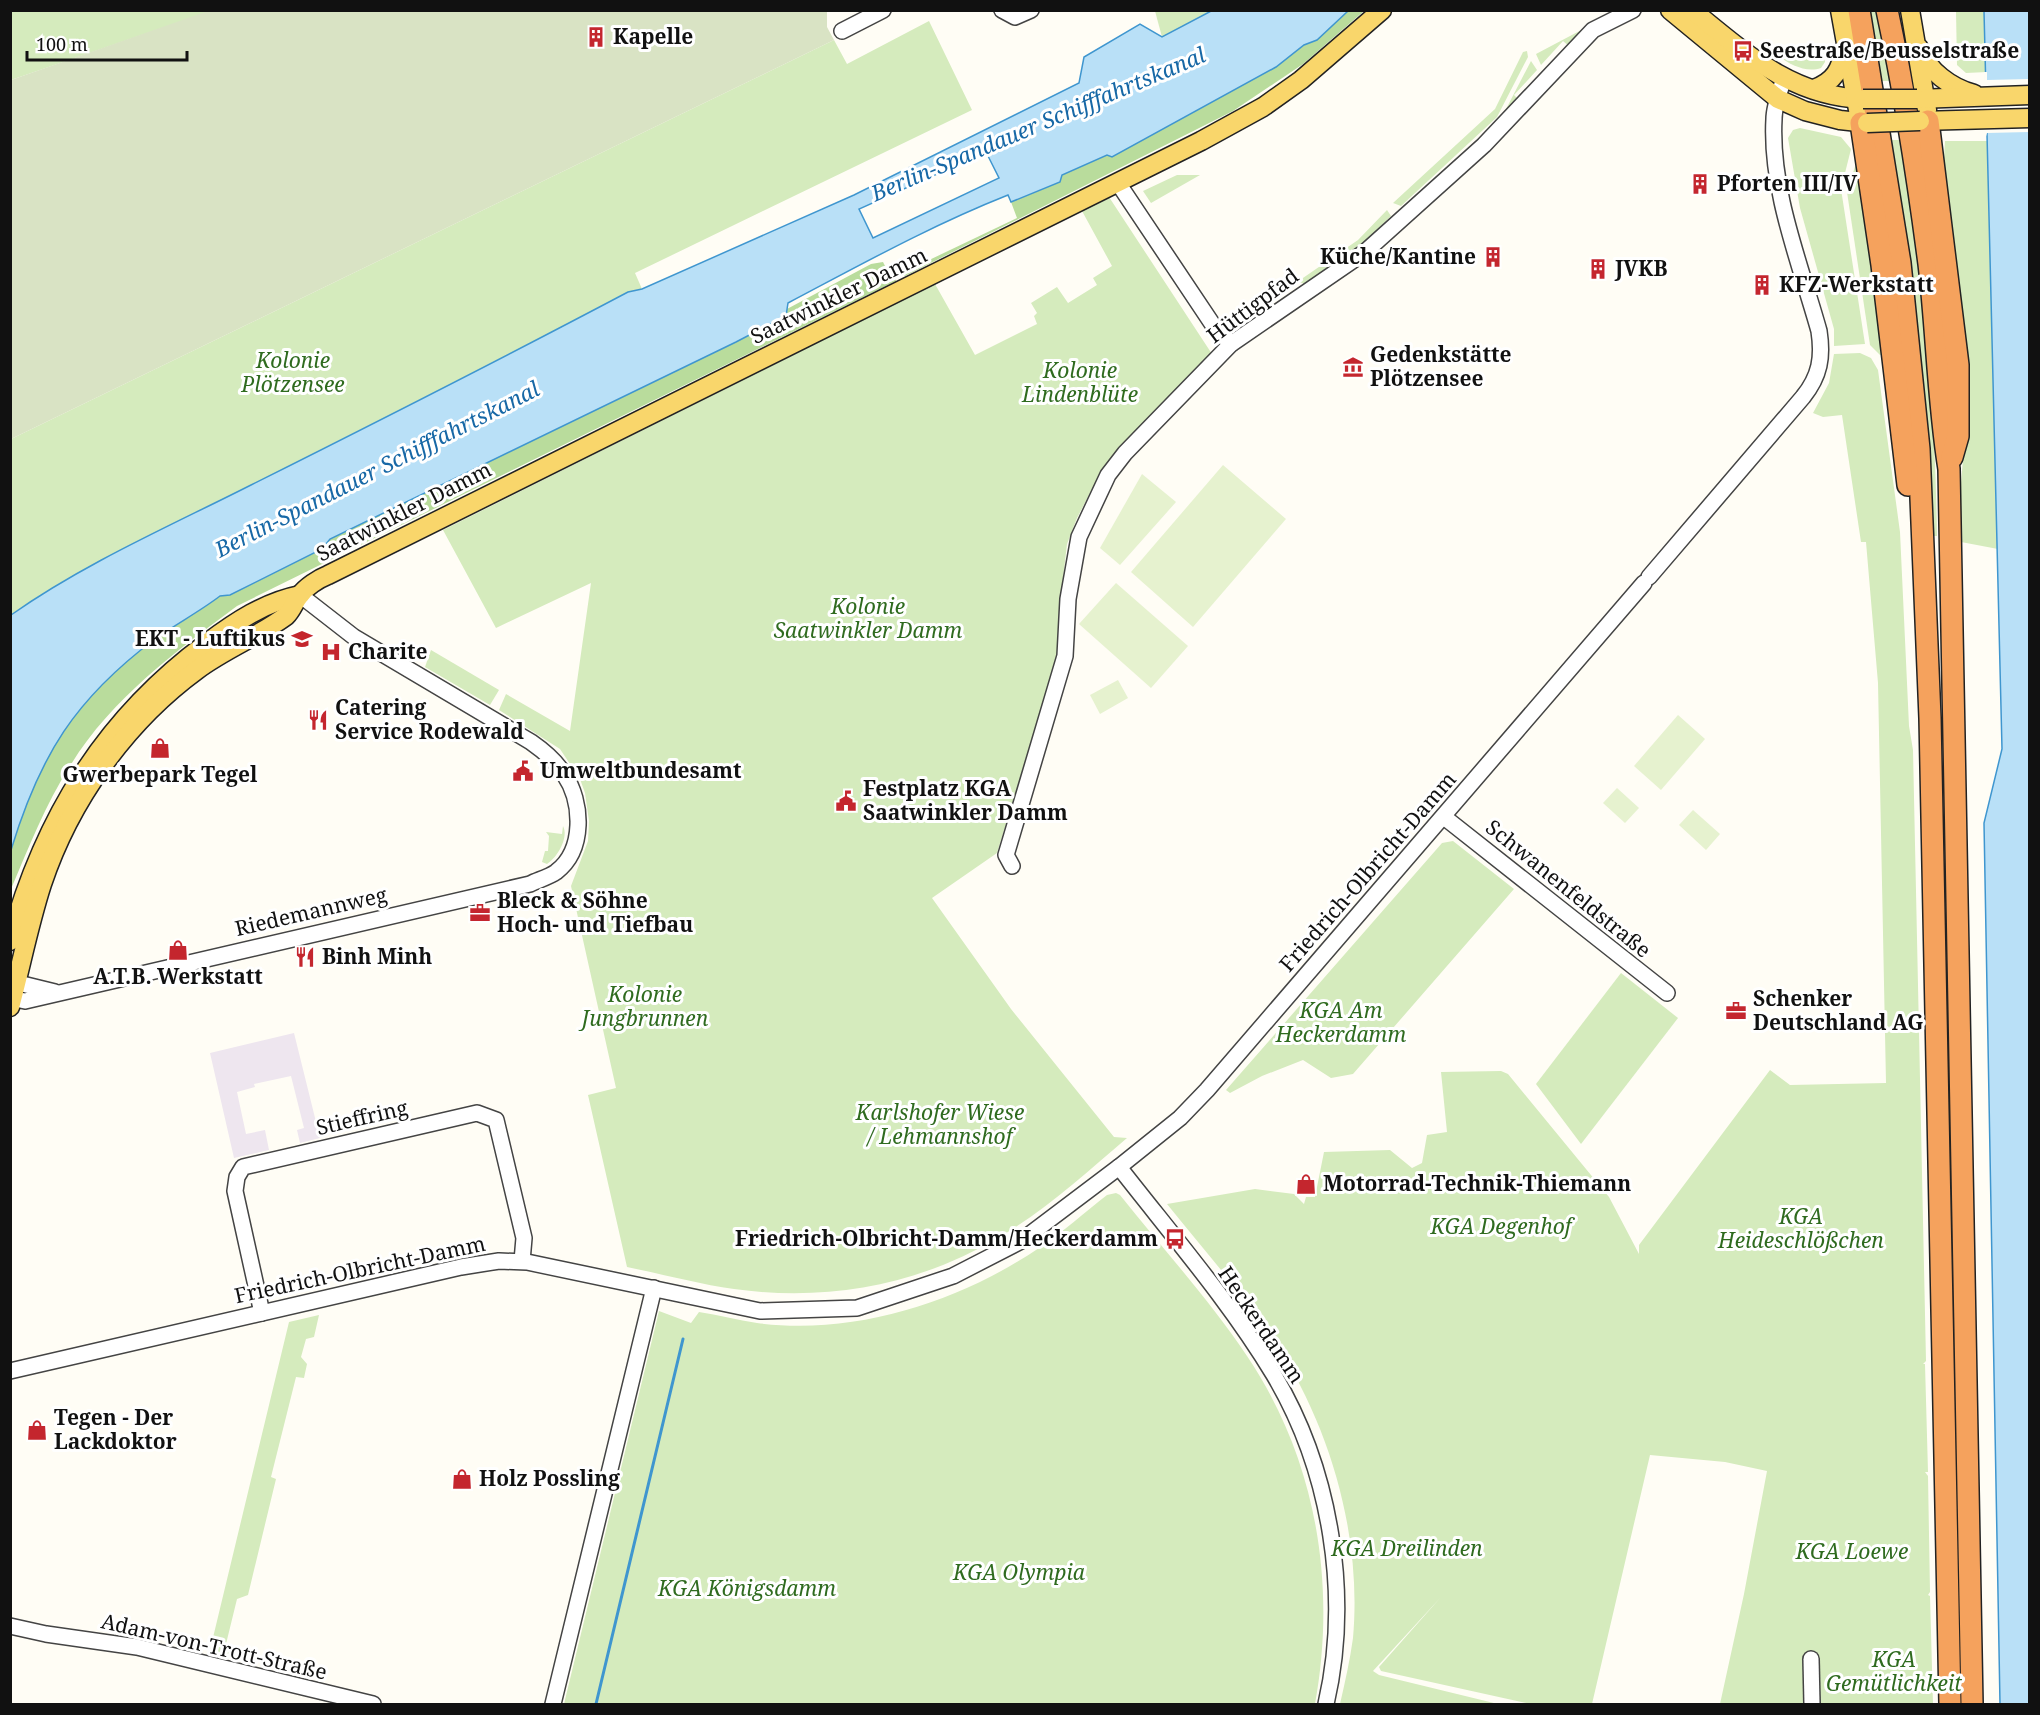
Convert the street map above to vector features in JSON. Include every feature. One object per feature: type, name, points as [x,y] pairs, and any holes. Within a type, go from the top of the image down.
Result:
[{"type":"highway","points":[[1859,10],[1900,263],[1919,450],[1930,718],[1950,1704]]},
{"type":"highway","points":[[1887,10],[1911,141],[1929,265],[1940,412],[1949,469],[1971,1704]]},
{"type":"highway","points":[[1924,121],[1958,364],[1958,436],[1949,469]]},
{"type":"highway","points":[[1864,123],[1915,541],[1924,561]]},
{"type":"main road","name":"Saatwinkler Damm","points":[[10,941],[35,864],[57,817],[92,757],[144,695],[214,638],[280,598],[300,595],[333,572],[1118,183],[1263,107],[1318,67],[1382,10]]},
{"type":"main road","points":[[1670,10],[1778,99],[1805,111],[1864,123],[2030,118]]},
{"type":"main road","points":[[1692,10],[1758,64],[1784,78],[1814,89],[1860,99],[2030,95]]},
{"type":"main road","points":[[1840,10],[1864,123]]},
{"type":"main road","points":[[1910,10],[1924,121]]},
{"type":"main road","points":[[1914,36],[1921,54],[1941,77],[1956,87],[1982,97]]},
{"type":"main road","points":[[1814,89],[1828,83],[1838,73],[1846,41]]},
{"type":"main road","name":"Saatwinkler Damm","points":[[12,993],[49,865],[71,818],[104,765],[132,730],[179,685],[227,649],[280,620],[294,608],[300,595]]},
{"type":"street","points":[[842,31],[884,10]]},
{"type":"street","points":[[1002,10],[1015,17],[1031,10]]},
{"type":"street","name":"Hüttigpfad","points":[[1012,866],[1006,855],[1065,656],[1071,571],[1085,519],[1108,475],[1125,453],[1231,344],[1365,252],[1484,145],[1593,30],[1633,10]]},
{"type":"street","name":"Friedrich-Olbricht-Damm","points":[[10,1371],[461,1267],[499,1261],[522,1262],[760,1311],[857,1308],[953,1276],[1002,1252],[1040,1228],[1179,1118],[1207,1090],[1444,817],[1815,381],[1822,349],[1819,331],[1786,214],[1778,175],[1774,117],[1784,78]]},
{"type":"street","points":[[1118,183],[1213,325],[1231,344]]},
{"type":"street","name":"Riedemannweg","points":[[12,993],[58,993],[530,884],[555,873],[567,861],[575,842],[578,818],[576,802],[566,776],[552,758],[531,742],[354,637],[300,595]]},
{"type":"street","name":"Schwanenfeldstraße","points":[[1444,817],[1667,993]]},
{"type":"street","name":"Stieffring","points":[[262,1313],[235,1191],[237,1177],[243,1167],[477,1113],[496,1120],[524,1238],[522,1262]]},
{"type":"street","name":"Heckerdamm","points":[[1119,1167],[1253,1343],[1283,1392],[1304,1440],[1326,1512],[1335,1582],[1335,1650],[1326,1704]]},
{"type":"street","points":[[553,1704],[654,1288]]},
{"type":"street","name":"Adam-von-Trott-Straße","points":[[10,1626],[46,1634],[137,1647],[373,1704]]},
{"type":"street","points":[[1811,1659],[1812,1704]]},
{"type":"shaded area","points":[[294,1033],[320,1138],[300,1143],[297,1130],[304,1128],[291,1076],[254,1084],[255,1087],[237,1092],[246,1134],[265,1130],[269,1150],[234,1158],[210,1053]]},
{"type":"green space","points":[[11,10],[211,11],[11,80]]},
{"type":"green space","points":[[211,10],[827,10],[827,27],[834,40],[11,439],[11,80]]},
{"type":"green space","points":[[1155,11],[1213,11],[1162,37]]},
{"type":"green space","points":[[1348,11],[1364,11],[1303,64],[1233,111],[905,276],[902,273],[1017,218],[1011,202],[1060,182],[1062,175],[1107,155],[1112,156],[1276,67],[1304,45],[1317,40]]},
{"type":"green space","points":[[1865,11],[1880,11],[1894,81],[1879,81]]},
{"type":"green space","points":[[1956,11],[1984,11],[1987,72],[1966,73],[1957,65]]},
{"type":"green space","name":"Kolonie Plötzensee","points":[[929,21],[972,110],[635,273],[642,289],[628,292],[393,414],[128,546],[39,596],[11,615],[11,439],[834,40],[847,64]]},
{"type":"green space","points":[[1587,27],[1570,47],[1563,41],[1541,65],[1536,54]]},
{"type":"green space","points":[[1823,49],[1825,62],[1821,68],[1810,70],[1778,56]]},
{"type":"green space","points":[[1527,51],[1528,57],[1497,117],[1401,206],[1393,203],[1495,109],[1523,52]]},
{"type":"green space","points":[[1531,61],[1537,70],[1514,95],[1519,100],[1507,113],[1505,111]]},
{"type":"green space","points":[[1800,128],[1841,137],[1851,149],[1841,189],[1865,344],[1834,346],[1834,329],[1800,208],[1788,138],[1793,130]]},
{"type":"green space","points":[[1889,140],[1904,140],[1923,288],[1934,437],[1937,536],[1932,536]]},
{"type":"green space","points":[[1945,141],[1988,141],[1998,549],[1961,542],[1961,483],[1965,436],[1944,158]]},
{"type":"green space","points":[[1859,154],[1885,354],[1880,355],[1870,345],[1847,192]]},
{"type":"green space","points":[[1177,175],[1200,175],[1151,203],[1143,191]]},
{"type":"green space","points":[[1109,197],[1212,354],[1121,447],[1091,491],[1077,518],[1067,544],[1058,655],[997,853],[932,898],[1011,1009],[1114,1137],[1127,1138],[1066,1190],[1018,1226],[970,1253],[906,1278],[838,1291],[769,1292],[721,1287],[627,1267],[588,1095],[616,1088],[571,886],[588,841],[589,821],[585,793],[580,779],[560,749],[499,710],[506,694],[570,731],[591,583],[496,628],[443,530],[935,284],[975,355],[1037,324],[1034,316],[1037,313],[1031,303],[1057,287],[1068,303],[1097,285],[1093,278],[1112,266],[1082,211]]},
{"type":"green space","points":[[1387,210],[1391,216],[1360,246],[1305,284],[1299,282],[1260,310],[1258,309],[1358,240]]},
{"type":"green space","points":[[883,262],[891,278],[895,276],[896,281],[237,606],[168,659],[104,719],[70,766],[53,796],[11,889],[11,848],[18,821],[40,768],[71,720],[90,698],[109,677],[152,641],[220,596],[230,595],[322,549],[330,539],[736,342],[786,316],[787,309],[871,264]]},
{"type":"green space","points":[[1860,353],[1871,358],[1878,370],[1900,532],[1909,726],[1913,750],[1926,1361],[1923,1364],[1925,1364],[1928,1472],[1925,1472],[1928,1476],[1930,1592],[1928,1595],[1930,1596],[1933,1704],[1720,1704],[1767,1471],[1725,1462],[1650,1455],[1592,1704],[1531,1704],[1381,1671],[1379,1667],[1441,1597],[1373,1671],[1379,1675],[1498,1704],[1340,1704],[1353,1638],[1355,1600],[1347,1523],[1327,1447],[1312,1411],[1276,1344],[1237,1290],[1167,1204],[1255,1189],[1294,1194],[1304,1204],[1306,1197],[1315,1197],[1324,1152],[1390,1150],[1412,1168],[1422,1163],[1427,1135],[1447,1132],[1441,1072],[1501,1071],[1508,1074],[1609,1197],[1639,1254],[1639,1245],[1770,1070],[1790,1085],[1886,1083],[1878,683],[1866,542],[1861,542],[1842,415],[1823,417],[1813,413],[1829,383],[1834,354]]},
{"type":"green space","points":[[1223,465],[1286,519],[1193,627],[1131,572]]},
{"type":"green space","points":[[1142,474],[1176,502],[1120,565],[1100,548]]},
{"type":"green space","points":[[1116,583],[1188,646],[1151,688],[1079,624]]},
{"type":"green space","points":[[431,650],[499,690],[490,705],[425,667]]},
{"type":"green space","points":[[1118,680],[1128,698],[1100,714],[1090,695]]},
{"type":"green space","points":[[1678,715],[1705,739],[1661,790],[1634,766]]},
{"type":"green space","points":[[1617,788],[1639,808],[1625,823],[1603,803]]},
{"type":"green space","points":[[1693,810],[1720,834],[1706,850],[1679,825]]},
{"type":"green space","points":[[563,826],[565,836],[558,852],[547,864],[542,862],[545,851],[548,851],[549,836],[546,832],[562,834]]},
{"type":"green space","name":"KGA Am Heckerdamm","points":[[1453,841],[1514,889],[1353,1074],[1331,1078],[1303,1060],[1262,1076],[1230,1093],[1226,1090],[1442,843]]},
{"type":"green space","points":[[1621,973],[1678,1018],[1581,1144],[1536,1084]]},
{"type":"green space","points":[[1116,1193],[1185,1274],[1247,1356],[1271,1395],[1290,1437],[1305,1479],[1315,1523],[1321,1568],[1323,1613],[1321,1659],[1315,1704],[564,1704],[659,1311],[691,1323],[699,1312],[757,1323],[794,1326],[868,1319],[904,1311],[940,1299],[1008,1267],[1048,1242],[1107,1195]]},
{"type":"green space","points":[[319,1315],[314,1337],[306,1339],[301,1357],[307,1364],[304,1378],[296,1377],[271,1477],[276,1479],[248,1595],[237,1599],[226,1644],[239,1649],[238,1657],[210,1650],[289,1322]]},
{"type":"water","name":"Berlin-Spandauer Schifffahrtskanal","points":[[1213,10],[1348,11],[1317,40],[1304,45],[1276,67],[1112,157],[1107,155],[1062,175],[1060,182],[1011,202],[1008,195],[924,233],[788,303],[786,316],[736,342],[330,539],[322,549],[230,595],[220,596],[155,639],[127,661],[82,707],[48,757],[34,785],[11,850],[11,615],[39,596],[128,546],[393,414],[628,292],[642,289],[854,195],[1079,83],[1084,57],[1140,24],[1162,37]],"holes":[[[986,152],[999,178],[873,238],[859,209]]]},
{"type":"water","points":[[1984,11],[2030,11],[2029,1704],[2000,1704],[1984,823],[2002,749]]},
{"type":"pier","points":[[1984,72],[1987,72],[1987,80],[2029,79],[2029,132],[1987,133],[1985,140]]},
{"type":"waterway","points":[[596,1704],[683,1339]]},
{"type":"place","name":"Kapelle","points":[[596,37]]},
{"type":"place","name":"Seestraße/Beusselstraße","points":[[1743,51]]},
{"type":"place","name":"Pforten III/IV","points":[[1700,184]]},
{"type":"place","name":"Küche/Kantine","points":[[1493,257]]},
{"type":"place","name":"JVKB","points":[[1598,269]]},
{"type":"place","name":"KFZ-Werkstatt","points":[[1762,285]]},
{"type":"place","name":"Gedenkstätte Plötzensee","points":[[1353,367]]},
{"type":"place","name":"EKT - Luftikus","points":[[302,639]]},
{"type":"place","name":"Charite","points":[[331,652]]},
{"type":"place","name":"Catering Service Rodewald","points":[[318,720]]},
{"type":"place","name":"Gwerbepark Tegel","points":[[160,748]]},
{"type":"place","name":"Umweltbundesamt","points":[[523,771]]},
{"type":"place","name":"Festplatz KGA Saatwinkler Damm","points":[[846,801]]},
{"type":"place","name":"Bleck & Söhne Hoch- und Tiefbau","points":[[480,913]]},
{"type":"place","name":"A.T.B. Werkstatt","points":[[178,950]]},
{"type":"place","name":"Binh Minh","points":[[305,957]]},
{"type":"place","name":"Schenker Deutschland AG","points":[[1736,1011]]},
{"type":"place","name":"Motorrad-Technik-Thiemann","points":[[1306,1184]]},
{"type":"place","name":"Friedrich-Olbricht-Damm/Heckerdamm","points":[[1175,1239]]},
{"type":"place","name":"Tegen - Der Lackdoktor","points":[[37,1430]]},
{"type":"place","name":"Holz Possling","points":[[462,1479]]},
{"type":"park label","name":"Kolonie Lindenblüte","points":[[1080,383]]},
{"type":"park label","name":"Kolonie Saatwinkler Damm","points":[[868,619]]},
{"type":"park label","name":"Kolonie Jungbrunnen","points":[[645,1007]]},
{"type":"park label","name":"Karlshofer Wiese / Lehmannshof","points":[[940,1125]]},
{"type":"park label","name":"KGA Degenhof","points":[[1501,1227]]},
{"type":"park label","name":"KGA Heideschlößchen","points":[[1801,1229]]},
{"type":"park label","name":"KGA Dreilinden","points":[[1407,1549]]},
{"type":"park label","name":"KGA Loewe","points":[[1852,1552]]},
{"type":"park label","name":"KGA Olympia","points":[[1019,1573]]},
{"type":"park label","name":"KGA Königsdamm","points":[[747,1589]]},
{"type":"park label","name":"KGA Gemütlichkeit","points":[[1894,1672]]}]
